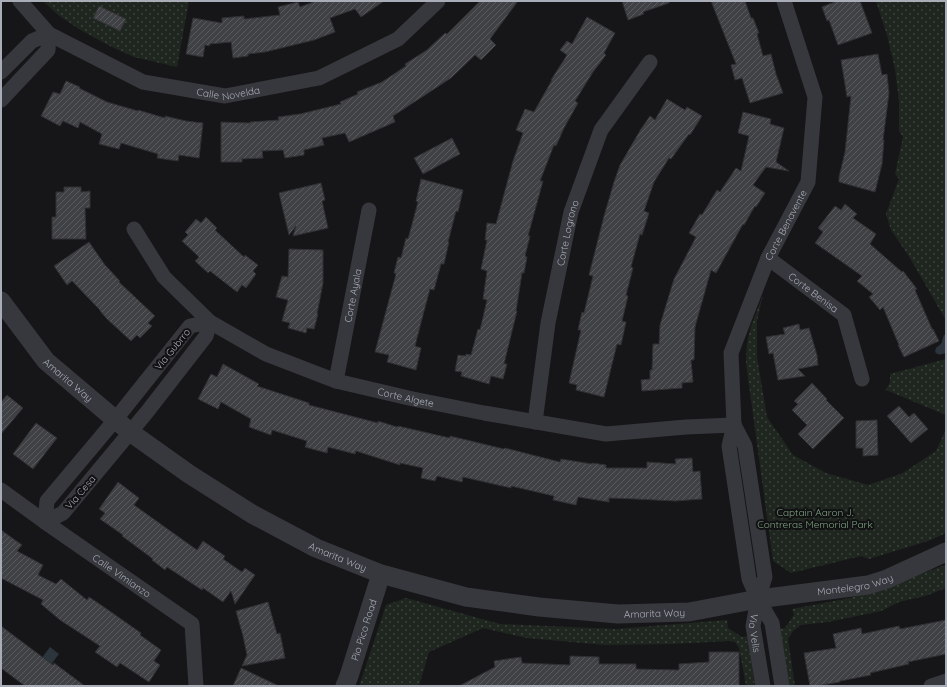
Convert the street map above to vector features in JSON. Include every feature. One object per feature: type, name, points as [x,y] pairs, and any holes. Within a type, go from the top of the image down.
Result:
[{"type":"street","name":"Calle Novelda","points":[[20,1],[49,34],[143,82],[225,96],[319,78],[398,39],[438,1]]},
{"type":"street","name":"Corte Benavente","points":[[758,599],[749,579],[728,446],[734,425],[732,353],[768,258],[808,182],[815,97],[784,1]]},
{"type":"street","points":[[1,72],[32,41],[49,34],[48,50],[1,100]]},
{"type":"street","name":"Corte Logrono","points":[[535,422],[548,324],[571,212],[601,130],[650,62]]},
{"type":"street","name":"Corte Ayala","points":[[336,381],[369,210]]},
{"type":"street","name":"Corte Algete","points":[[134,229],[164,277],[210,322],[266,354],[336,381],[413,399],[606,434],[686,427],[734,425]]},
{"type":"street","name":"Corte Benisa","points":[[768,258],[844,315],[862,379]]},
{"type":"street","name":"Amarita Way","points":[[1,301],[46,361],[130,432],[190,474],[252,514],[316,548],[381,574],[466,597],[618,614],[690,612],[758,599]]},
{"type":"street","name":"Via Gubrro","points":[[115,420],[190,326],[210,322],[206,336],[130,432]]},
{"type":"street","name":"Via Cesa","points":[[45,522],[47,501],[115,420]]},
{"type":"street","name":"Via Cesa","points":[[45,522],[63,513],[130,432]]},
{"type":"street","name":"Calle Vimianzo","points":[[1,490],[192,624],[196,686]]},
{"type":"street","name":"Montelegro Way","points":[[758,599],[868,585],[887,579],[946,552]]},
{"type":"street","name":"Pio Pico Road","points":[[345,686],[381,574]]},
{"type":"street","name":"Via Velis","points":[[758,599],[753,626],[763,686]]},
{"type":"street","name":"Via Velis","points":[[758,599],[772,623],[782,686]]},
{"type":"street","points":[[931,686],[946,681]]},
{"type":"green space","points":[[43,1],[189,1],[177,67],[134,57],[110,46],[79,29],[58,15]]},
{"type":"green space","points":[[876,1],[946,1],[946,321],[910,258],[891,230],[886,214],[899,179],[895,174],[903,137],[899,131],[899,101],[895,69],[887,35]]},
{"type":"green space","name":"Captain Aaron J. Contreras Memorial Park","points":[[763,295],[757,321],[757,357],[767,417],[793,455],[826,473],[868,485],[903,473],[936,451],[946,429],[946,533],[931,540],[869,559],[861,556],[791,573],[773,561],[746,363],[747,343],[751,326]]},
{"type":"green space","points":[[946,359],[946,415],[886,390],[890,382],[890,374]]},
{"type":"green space","points":[[946,565],[946,588],[925,596],[899,602],[881,611],[828,622],[801,625],[793,631],[788,639],[795,686],[788,686],[778,629],[785,628],[794,615],[792,609],[850,598]]},
{"type":"green space","points":[[406,598],[500,624],[616,629],[727,620],[728,628],[742,637],[748,636],[755,686],[746,686],[739,648],[735,642],[605,645],[527,638],[483,628],[429,652],[419,686],[359,686],[386,605]]},
{"type":"shaded area","points":[[944,335],[946,335],[946,353],[938,354],[935,352],[936,348],[941,343]]},
{"type":"shaded area","points":[[50,647],[59,654],[50,666],[41,659]]},
{"type":"building","points":[[316,1],[384,1],[361,17],[355,9],[330,18],[335,32],[314,40],[265,52],[248,54],[248,56],[233,58],[231,42],[210,44],[209,46],[205,45],[203,57],[186,54],[193,18],[222,23],[222,18],[244,16],[244,19],[280,15],[278,7],[298,2],[300,7]]},
{"type":"building","points":[[480,1],[518,1],[490,39],[496,45],[481,60],[475,55],[451,78],[393,116],[395,122],[349,142],[345,133],[322,138],[324,145],[304,150],[304,155],[285,158],[283,150],[262,151],[263,158],[242,159],[242,162],[221,162],[221,122],[250,123],[279,120],[278,117],[300,114],[341,104],[340,102],[358,94],[357,92],[382,82],[406,66],[405,64],[427,50],[445,33],[447,34]]},
{"type":"building","points":[[622,1],[669,1],[669,3],[643,12],[644,14],[628,20]]},
{"type":"building","points":[[711,1],[745,1],[751,18],[753,18],[759,33],[757,34],[763,56],[771,54],[783,93],[750,103],[742,78],[735,80],[731,65],[736,64]]},
{"type":"building","points":[[837,1],[860,1],[872,33],[838,45],[829,20],[827,21],[822,7]]},
{"type":"building","points":[[99,6],[126,19],[120,31],[93,18]]},
{"type":"building","points":[[587,17],[615,33],[604,53],[606,55],[593,72],[575,101],[578,103],[556,146],[554,145],[540,181],[543,181],[528,236],[530,236],[525,256],[527,257],[524,273],[522,273],[517,311],[504,364],[507,364],[503,379],[491,376],[489,384],[461,376],[462,372],[455,371],[458,355],[471,355],[478,329],[480,330],[487,300],[483,299],[487,271],[481,269],[487,240],[485,240],[487,223],[496,224],[513,161],[523,133],[516,130],[525,109],[534,112],[551,80],[567,55],[560,50],[567,41],[572,44]]},
{"type":"building","points":[[878,54],[882,75],[887,74],[889,93],[883,140],[882,164],[875,192],[839,182],[845,152],[851,96],[847,97],[841,60]]},
{"type":"building","points":[[66,81],[107,102],[165,118],[165,116],[203,123],[199,158],[179,155],[178,161],[157,158],[158,154],[121,143],[119,149],[99,144],[102,134],[80,122],[78,128],[63,121],[60,126],[41,116],[53,92],[60,94]]},
{"type":"building","points":[[667,99],[685,110],[687,107],[702,116],[690,135],[689,134],[671,159],[669,158],[654,182],[644,211],[649,213],[642,235],[640,234],[631,267],[633,268],[626,295],[628,296],[622,321],[626,322],[621,345],[617,344],[604,397],[576,390],[577,385],[569,383],[581,330],[578,330],[582,312],[584,313],[593,276],[589,275],[614,182],[620,165],[641,129],[650,116],[655,120]]},
{"type":"building","points":[[743,112],[771,119],[770,124],[784,128],[776,162],[789,171],[766,167],[753,185],[765,193],[756,207],[755,206],[744,225],[743,224],[716,273],[711,270],[695,327],[694,360],[691,360],[693,382],[682,383],[682,388],[642,391],[641,380],[650,379],[650,370],[652,370],[653,344],[659,344],[660,325],[674,279],[696,237],[689,233],[717,190],[720,192],[736,168],[741,171],[749,136],[738,133]]},
{"type":"building","points":[[452,138],[460,154],[423,174],[414,158]]},
{"type":"building","points":[[421,179],[463,190],[458,212],[456,211],[448,242],[444,264],[441,264],[434,290],[430,289],[423,315],[415,346],[421,348],[416,370],[387,362],[389,355],[375,352],[396,274],[394,273],[398,257],[401,258],[406,238],[408,239],[418,202],[416,201]]},
{"type":"building","points":[[321,183],[325,200],[322,201],[328,228],[293,236],[296,226],[289,235],[279,193]]},
{"type":"building","points":[[64,187],[81,187],[81,192],[90,191],[90,208],[85,208],[86,239],[52,239],[52,217],[56,217],[56,192],[64,192]]},
{"type":"building","points":[[845,204],[857,214],[853,218],[876,234],[870,244],[902,272],[903,271],[917,289],[915,290],[932,329],[939,341],[904,357],[883,307],[880,310],[869,297],[873,294],[857,281],[862,276],[815,243],[823,232],[818,228],[835,206],[841,210]]},
{"type":"building","points":[[206,217],[217,228],[215,230],[244,257],[245,255],[258,265],[253,271],[256,274],[246,288],[242,285],[237,292],[210,271],[208,273],[195,261],[199,257],[182,241],[188,235],[185,232],[196,219],[201,223]]},
{"type":"building","points":[[89,242],[105,265],[120,281],[119,282],[155,316],[148,323],[152,326],[140,338],[137,335],[131,341],[107,319],[72,281],[67,285],[54,266]]},
{"type":"building","points":[[289,249],[323,250],[323,283],[318,314],[314,329],[307,328],[306,333],[288,328],[290,323],[282,321],[288,300],[276,297],[282,276],[288,277]]},
{"type":"building","points":[[799,324],[800,330],[809,328],[817,355],[818,365],[798,369],[805,376],[778,380],[773,353],[769,354],[766,337],[785,334],[783,328]]},
{"type":"building","points":[[223,364],[259,384],[257,386],[309,403],[309,405],[378,423],[378,421],[397,427],[450,438],[450,436],[560,462],[561,459],[606,465],[606,468],[647,468],[647,462],[676,464],[675,459],[692,458],[693,472],[700,471],[702,499],[675,501],[609,498],[609,502],[578,497],[576,505],[553,500],[554,496],[463,477],[462,482],[437,476],[435,481],[421,478],[423,468],[400,463],[400,465],[356,451],[355,454],[328,447],[327,453],[305,447],[307,441],[272,430],[271,435],[249,427],[251,419],[221,402],[218,409],[198,399],[211,374],[217,377]]},
{"type":"building","points":[[812,383],[844,418],[813,449],[798,434],[807,425],[792,410],[798,404],[794,401]]},
{"type":"building","points":[[7,395],[23,408],[1,434],[1,402]]},
{"type":"building","points":[[899,406],[909,417],[914,413],[928,429],[911,443],[887,416]]},
{"type":"building","points":[[877,420],[878,455],[863,456],[863,448],[856,448],[856,421]]},
{"type":"building","points":[[36,423],[57,438],[33,469],[13,454]]},
{"type":"building","points":[[118,482],[139,498],[134,505],[197,550],[203,541],[225,556],[223,559],[242,572],[245,568],[255,575],[235,604],[231,591],[223,602],[203,588],[202,590],[167,567],[165,570],[122,536],[123,535],[100,519],[105,513],[99,509]]},
{"type":"building","points":[[1,530],[22,545],[17,551],[43,565],[38,575],[56,584],[61,579],[87,600],[89,597],[141,633],[140,635],[161,650],[154,661],[160,665],[149,682],[120,663],[117,667],[95,652],[100,646],[60,620],[41,604],[43,600],[1,578]]},
{"type":"building","points":[[268,602],[277,634],[280,633],[285,658],[242,666],[247,655],[236,611]]},
{"type":"building","points":[[946,620],[946,654],[908,662],[909,664],[870,673],[871,675],[840,682],[810,686],[804,653],[836,648],[833,634],[861,628],[862,634],[899,626],[900,629]]},
{"type":"building","points":[[1,626],[53,665],[54,663],[85,686],[25,686],[1,668]]},
{"type":"building","points":[[709,652],[739,652],[739,686],[459,686],[495,667],[494,661],[521,657],[522,663],[570,665],[570,656],[599,657],[599,664],[636,664],[636,669],[679,670],[679,664],[709,662]]},
{"type":"building","points":[[241,668],[279,686],[233,686]]}]
